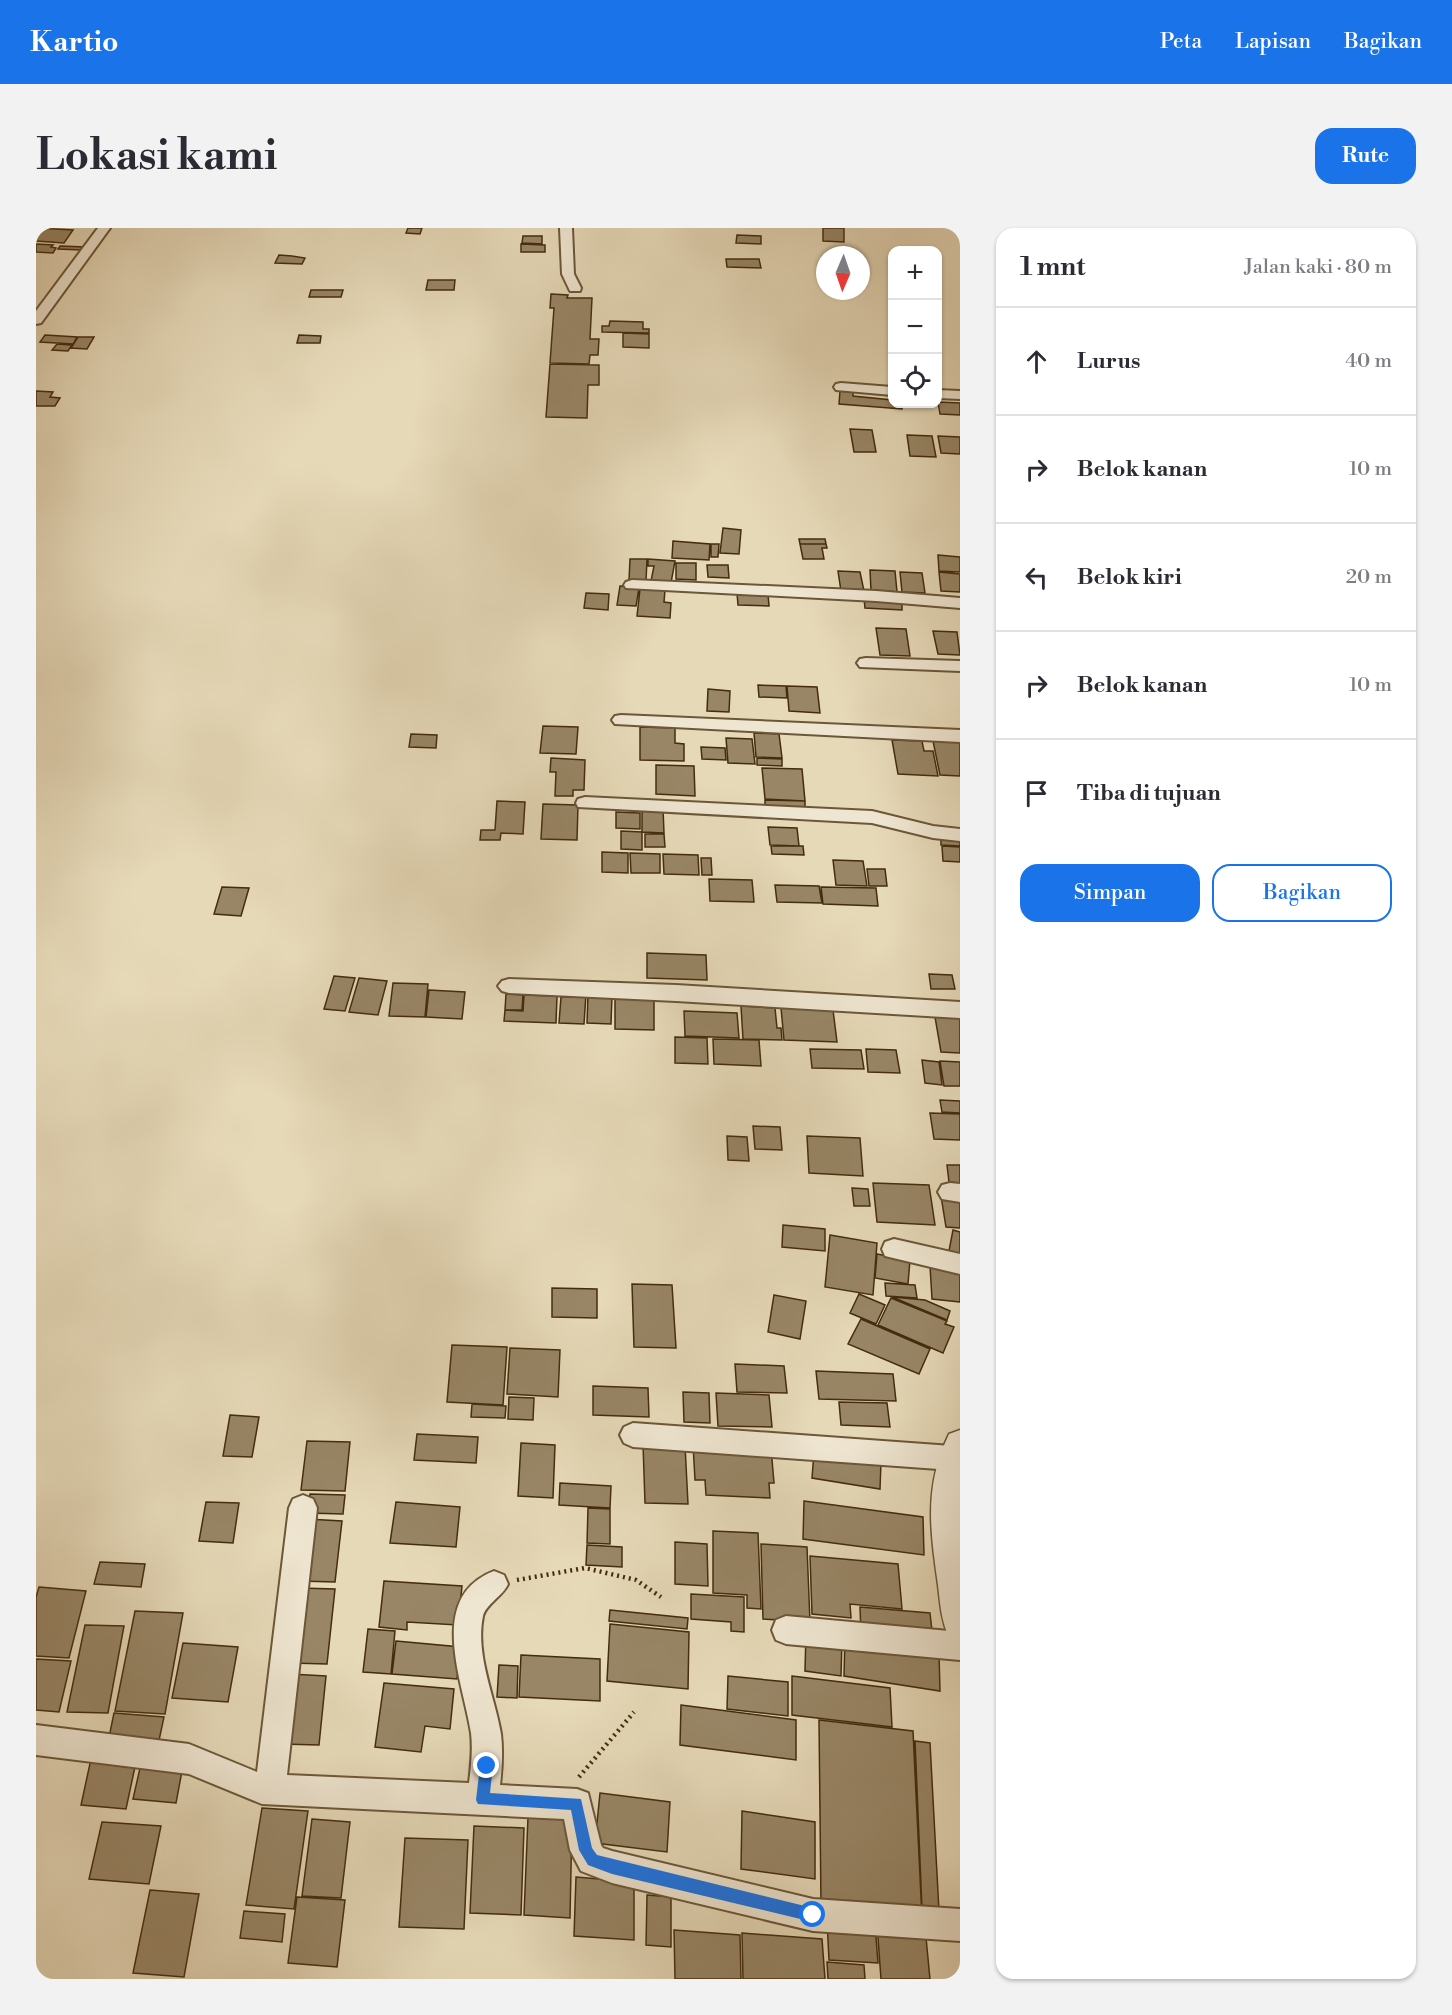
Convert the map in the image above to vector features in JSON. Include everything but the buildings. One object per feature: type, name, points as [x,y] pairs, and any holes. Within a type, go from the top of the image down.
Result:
[{"type":"street","points":[[36,320],[105,228]]},
{"type":"street","points":[[566,228],[568,274],[575,288]]},
{"type":"street","points":[[841,387],[888,391]]},
{"type":"street","points":[[942,394],[960,395]]},
{"type":"street","points":[[632,585],[876,596],[960,603]]},
{"type":"street","points":[[866,663],[960,666]]},
{"type":"street","points":[[621,720],[960,736]]},
{"type":"street","points":[[585,803],[872,817],[960,836]]},
{"type":"street","points":[[509,986],[676,993],[960,1010]]},
{"type":"street","points":[[894,1249],[960,1264]]},
{"type":"street","points":[[633,1435],[956,1451],[948,1487],[949,1527],[960,1623]]},
{"type":"street","points":[[270,1789],[303,1509]]},
{"type":"street","points":[[483,1800],[487,1738],[470,1659],[469,1628],[474,1604],[494,1584]]},
{"type":"street","points":[[786,1630],[960,1646]]},
{"type":"street","points":[[36,1740],[189,1760],[213,1767],[248,1785],[270,1789],[577,1804],[586,1850],[592,1860],[612,1867],[813,1915],[960,1924]]},
{"type":"path","points":[[494,1584],[585,1568],[636,1580],[661,1597]]},
{"type":"path","points":[[577,1804],[578,1779],[633,1712]]},
{"type":"route","points":[[487,1766],[483,1800],[577,1804],[583,1825],[586,1850],[592,1860],[612,1867],[813,1915]]}]
